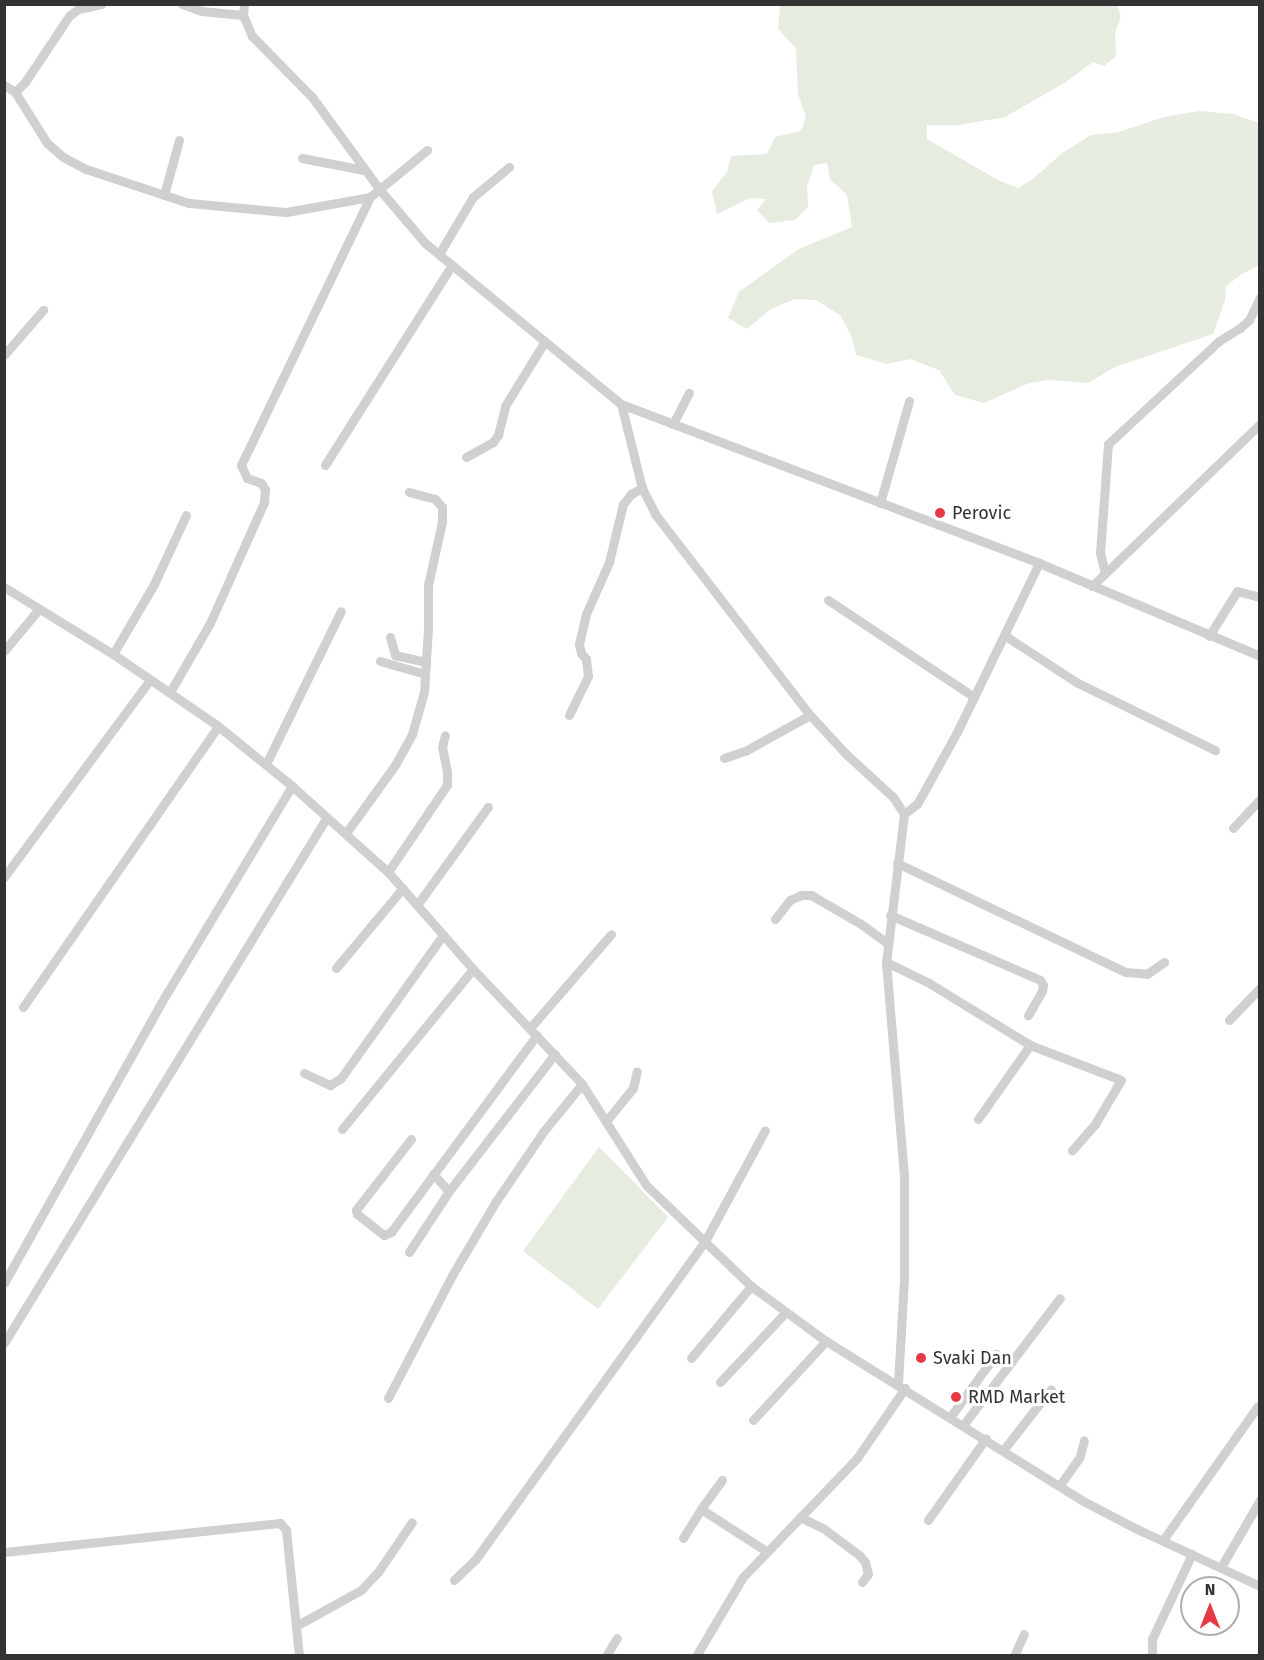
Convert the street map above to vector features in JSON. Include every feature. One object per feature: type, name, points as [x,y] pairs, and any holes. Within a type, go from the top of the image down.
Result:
[{"type":"street","points":[[15,92],[25,82],[69,16],[78,9],[101,4]]},
{"type":"street","points":[[182,4],[224,15],[243,15]]},
{"type":"street","points":[[244,4],[243,15],[246,26],[261,48],[312,97],[364,170],[425,243],[621,404],[1039,563],[1260,656]]},
{"type":"street","points":[[4,86],[15,92],[47,143],[63,157],[86,169],[189,203],[286,212],[370,197],[427,150]]},
{"type":"street","points":[[164,195],[179,140]]},
{"type":"street","points":[[302,158],[364,170]]},
{"type":"street","points":[[439,254],[473,197],[509,167]]},
{"type":"street","points":[[170,693],[210,623],[264,502],[265,489],[261,483],[247,478],[241,465],[370,197]]},
{"type":"street","points":[[325,465],[452,265]]},
{"type":"street","points":[[1105,573],[1100,553],[1108,444],[1219,341],[1233,334],[1244,324],[1260,297]]},
{"type":"street","points":[[4,355],[43,310]]},
{"type":"street","points":[[466,457],[493,442],[498,435],[505,406],[545,341]]},
{"type":"street","points":[[673,424],[689,393]]},
{"type":"street","points":[[880,503],[909,401]]},
{"type":"street","points":[[621,404],[642,488],[655,514],[810,714],[846,754],[893,797],[904,814],[886,962],[904,1177],[902,1386],[857,1458],[743,1577],[696,1656]]},
{"type":"street","points":[[1092,586],[1260,424]]},
{"type":"street","points":[[569,715],[588,676],[586,658],[580,653],[579,644],[584,623],[609,562],[623,504],[631,494],[642,488]]},
{"type":"street","points":[[346,833],[395,765],[412,734],[424,693],[428,585],[442,522],[442,507],[435,500],[408,492]]},
{"type":"street","points":[[113,654],[154,584],[186,515]]},
{"type":"street","points":[[904,814],[917,804],[974,697],[1039,563]]},
{"type":"street","points":[[4,587],[113,654],[218,726],[292,786],[388,872],[473,969],[582,1084],[607,1120],[646,1185],[751,1286],[826,1341],[1117,1519],[1260,1586]]},
{"type":"street","points":[[1209,636],[1236,591],[1260,597]]},
{"type":"street","points":[[828,600],[974,697]]},
{"type":"street","points":[[4,651],[39,609]]},
{"type":"street","points":[[266,764],[341,611]]},
{"type":"street","points":[[1004,635],[1076,682],[1215,750]]},
{"type":"street","points":[[390,637],[395,655],[426,662]]},
{"type":"street","points":[[380,661],[425,674]]},
{"type":"street","points":[[4,877],[150,680]]},
{"type":"street","points":[[724,758],[747,750],[810,714]]},
{"type":"street","points":[[23,1006],[218,726]]},
{"type":"street","points":[[388,872],[447,785],[442,747],[445,735]]},
{"type":"street","points":[[4,1284],[167,993],[292,786]]},
{"type":"street","points":[[1233,828],[1260,799]]},
{"type":"street","points":[[417,905],[488,807]]},
{"type":"street","points":[[4,1343],[327,818]]},
{"type":"street","points":[[897,863],[1126,972],[1148,974],[1164,962]]},
{"type":"street","points":[[336,968],[403,888]]},
{"type":"street","points":[[775,919],[794,897],[811,895],[861,924],[887,944]]},
{"type":"street","points":[[890,915],[1040,980],[1043,985],[1042,991],[1028,1015]]},
{"type":"street","points":[[411,1139],[357,1207],[357,1214],[387,1234],[433,1174],[533,1031],[610,934]]},
{"type":"street","points":[[304,1073],[330,1085],[341,1078],[443,935]]},
{"type":"street","points":[[886,962],[929,983],[1030,1045],[1121,1080],[1095,1124],[1072,1150]]},
{"type":"street","points":[[342,1129],[473,969]]},
{"type":"street","points":[[1229,1020],[1260,988]]},
{"type":"street","points":[[978,1119],[1030,1045]]},
{"type":"street","points":[[408,1252],[449,1191],[555,1054]]},
{"type":"street","points":[[607,1120],[633,1088],[638,1071]]},
{"type":"street","points":[[388,1398],[454,1272],[496,1201],[543,1132],[582,1084]]},
{"type":"street","points":[[454,1580],[475,1560],[704,1243],[765,1130]]},
{"type":"street","points":[[433,1174],[449,1191]]},
{"type":"street","points":[[691,1358],[751,1286]]},
{"type":"street","points":[[964,1424],[1060,1298]]},
{"type":"street","points":[[720,1382],[786,1312]]},
{"type":"street","points":[[753,1420],[826,1341]]},
{"type":"street","points":[[951,1416],[996,1354]]},
{"type":"street","points":[[1004,1449],[1051,1389]]},
{"type":"street","points":[[1163,1540],[1258,1406]]},
{"type":"street","points":[[928,1521],[986,1438]]},
{"type":"street","points":[[1060,1485],[1080,1456],[1084,1440]]},
{"type":"street","points":[[683,1538],[722,1480]]},
{"type":"street","points":[[1221,1567],[1260,1500]]},
{"type":"street","points":[[701,1509],[766,1551]]},
{"type":"street","points":[[800,1517],[823,1528],[859,1555],[865,1562],[868,1574],[862,1582]]},
{"type":"street","points":[[296,1626],[361,1590],[378,1572],[412,1522]]},
{"type":"street","points":[[4,1552],[280,1523],[286,1530],[299,1656]]},
{"type":"street","points":[[1152,1656],[1152,1639],[1192,1554]]},
{"type":"street","points":[[1014,1656],[1024,1634]]},
{"type":"street","points":[[606,1656],[617,1638]]},
{"type":"shaded area","points":[[780,5],[1117,5],[1121,16],[1115,33],[1116,56],[1104,66],[1093,62],[1064,83],[1005,117],[959,125],[927,125],[927,139],[998,180],[1018,188],[1033,179],[1061,154],[1091,135],[1119,132],[1164,117],[1200,111],[1233,114],[1259,123],[1259,265],[1226,286],[1225,300],[1213,334],[1115,367],[1088,383],[1049,380],[1029,383],[984,403],[955,395],[939,370],[910,359],[887,364],[856,355],[852,337],[840,315],[816,300],[795,299],[771,309],[747,329],[728,318],[739,292],[799,249],[852,227],[847,195],[830,179],[827,163],[814,165],[807,187],[808,207],[795,220],[769,223],[757,210],[766,199],[750,198],[717,214],[712,191],[727,172],[731,156],[767,154],[775,137],[801,131],[806,117],[798,94],[796,48],[778,29]]},
{"type":"shaded area","points":[[599,1147],[668,1217],[598,1309],[523,1251]]},
{"type":"place","name":"Perovic","points":[[940,513]]},
{"type":"place","name":"Svaki Dan","points":[[921,1358]]},
{"type":"place","name":"RMD Market","points":[[956,1397]]}]
